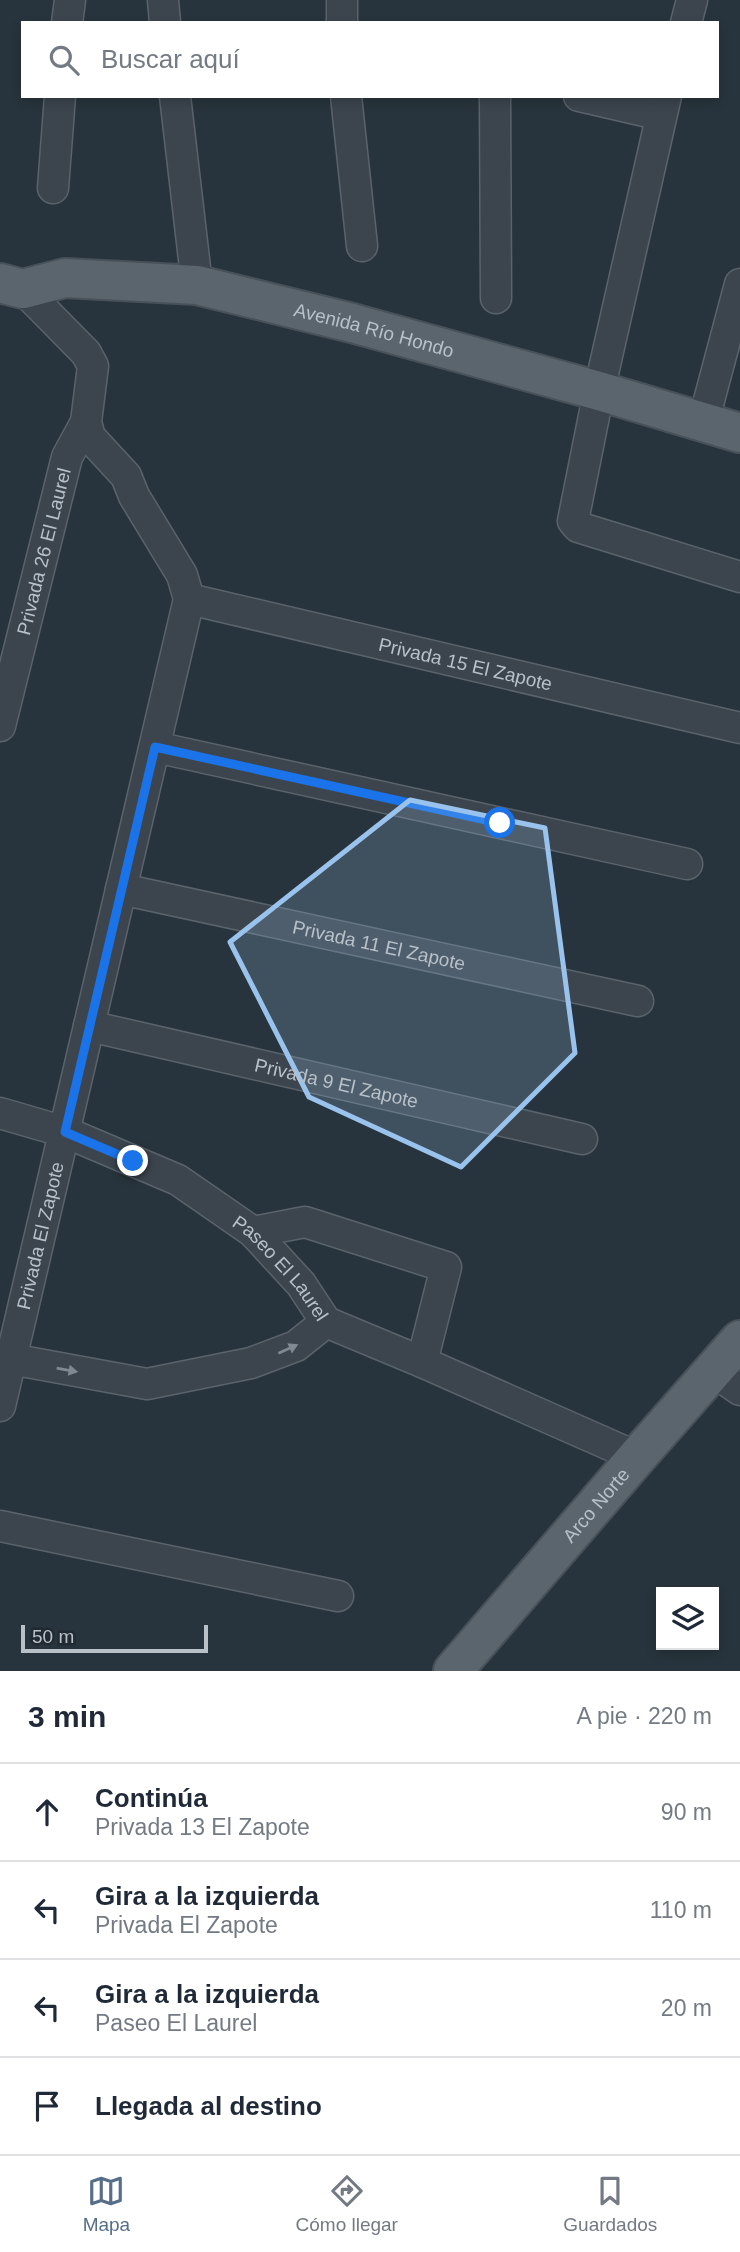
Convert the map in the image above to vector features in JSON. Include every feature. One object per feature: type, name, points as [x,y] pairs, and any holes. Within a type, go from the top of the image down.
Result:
[{"type":"main road","name":"Avenida Río Hondo","points":[[11,286],[65,278],[197,285],[352,323],[740,433]]},
{"type":"main road","name":"Arco Norte","points":[[453,1671],[637,1457],[727,1380],[740,1340]]},
{"type":"street","points":[[67,21],[70,0]]},
{"type":"street","points":[[163,0],[166,21]]},
{"type":"street","points":[[342,0],[342,21]]},
{"type":"street","points":[[687,21],[692,0]]},
{"type":"street","points":[[53,188],[60,98]]},
{"type":"street","points":[[175,98],[197,285]]},
{"type":"street","points":[[346,98],[362,246]]},
{"type":"street","points":[[495,98],[496,298]]},
{"type":"street","points":[[598,98],[663,105],[573,521],[578,527],[740,577]]},
{"type":"street","points":[[703,424],[740,284]]},
{"type":"street","points":[[11,286],[86,354],[93,366],[86,422],[90,437],[126,476],[134,496],[186,587]]},
{"type":"street","name":"Privada 26 El Laurel","points":[[0,726],[67,457],[86,422]]},
{"type":"street","name":"Privada 15 El Zapote","points":[[186,587],[740,729]]},
{"type":"street","name":"Privada El Zapote","points":[[0,1406],[5,1359],[65,1132],[155,747],[186,587]]},
{"type":"street","points":[[155,747],[687,864]]},
{"type":"street","name":"Privada 11 El Zapote","points":[[121,889],[638,1001]]},
{"type":"street","name":"Privada 9 El Zapote","points":[[89,1026],[582,1139]]},
{"type":"street","name":"Paseo El Laurel","points":[[0,1113],[65,1132],[178,1180],[253,1232],[301,1283],[326,1322],[296,1346],[251,1363],[147,1384],[5,1359]]},
{"type":"street","points":[[253,1232],[305,1222],[446,1267],[422,1362]]},
{"type":"street","points":[[326,1322],[637,1457]]},
{"type":"street","points":[[0,1526],[338,1596]]},
{"type":"highlighted area","points":[[410,800],[545,828],[575,1053],[461,1167],[309,1097],[230,942]]},
{"type":"route","points":[[133,1161],[65,1132],[155,747],[500,823]]}]
